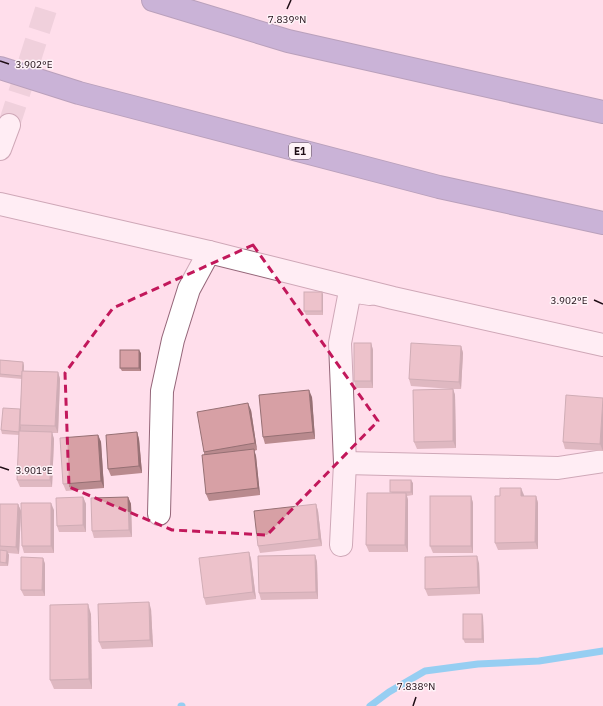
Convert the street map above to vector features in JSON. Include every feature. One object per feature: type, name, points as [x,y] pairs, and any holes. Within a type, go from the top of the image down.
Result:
[{"type":"highway","points":[[153,0],[288,41],[603,112]]},
{"type":"highway","name":"E1","points":[[0,68],[78,94],[439,188],[603,223]]},
{"type":"street","points":[[0,149],[9,124]]},
{"type":"street","points":[[0,204],[209,252],[393,298],[603,345]]},
{"type":"street","points":[[159,514],[162,391],[173,340],[189,289],[209,252]]},
{"type":"street","points":[[341,545],[345,463],[340,343],[350,292],[393,298]]},
{"type":"street","points":[[345,463],[558,468],[603,461]]},
{"type":"highlighted area","points":[[253,245],[378,421],[267,535],[172,530],[69,487],[65,373],[113,308]]},
{"type":"building","points":[[304,292],[322,292],[322,311],[304,311]]},
{"type":"building","points":[[354,343],[371,343],[371,381],[354,381]]},
{"type":"building","points":[[411,343],[461,346],[459,382],[409,379]]},
{"type":"building","points":[[120,350],[139,350],[139,368],[120,368]]},
{"type":"building","points":[[0,360],[23,362],[22,376],[0,374]]},
{"type":"building","points":[[22,371],[58,372],[55,426],[20,425]]},
{"type":"building","points":[[453,389],[453,441],[414,442],[413,390]]},
{"type":"building","points":[[309,390],[313,432],[263,437],[259,395]]},
{"type":"building","points":[[566,395],[603,398],[600,444],[563,442]]},
{"type":"building","points":[[248,403],[255,443],[204,452],[197,412]]},
{"type":"building","points":[[3,408],[20,409],[19,432],[1,430]]},
{"type":"building","points":[[19,431],[52,432],[50,480],[17,480]]},
{"type":"building","points":[[137,432],[139,466],[108,469],[106,435]]},
{"type":"building","points":[[98,435],[101,481],[63,484],[60,438]]},
{"type":"building","points":[[254,449],[258,488],[206,494],[202,455]]},
{"type":"building","points":[[390,480],[411,480],[411,492],[390,492]]},
{"type":"building","points":[[500,488],[521,488],[521,496],[536,496],[535,542],[495,543],[495,496],[500,496]]},
{"type":"building","points":[[367,493],[406,493],[405,545],[366,545]]},
{"type":"building","points":[[430,496],[471,496],[471,546],[430,546]]},
{"type":"building","points":[[83,497],[83,525],[57,526],[56,498]]},
{"type":"building","points":[[128,497],[129,530],[92,531],[91,498]]},
{"type":"building","points":[[21,503],[51,503],[51,546],[22,546]]},
{"type":"building","points":[[0,504],[18,504],[16,547],[0,546]]},
{"type":"building","points":[[316,504],[319,539],[258,546],[254,511]]},
{"type":"building","points":[[0,550],[7,551],[6,563],[0,562]]},
{"type":"building","points":[[249,552],[253,592],[204,598],[199,558]]},
{"type":"building","points":[[315,555],[316,592],[259,593],[258,556]]},
{"type":"building","points":[[477,556],[478,587],[425,589],[425,557]]},
{"type":"building","points":[[21,557],[43,558],[42,590],[21,590]]},
{"type":"building","points":[[149,602],[150,640],[99,642],[98,604]]},
{"type":"building","points":[[88,604],[89,679],[50,680],[50,605]]},
{"type":"building","points":[[463,614],[482,614],[482,639],[463,639]]},
{"type":"waterway","points":[[370,706],[389,692],[425,671],[478,664],[539,661],[603,651]]},
{"type":"tunnel","points":[[9,125],[49,0]]}]
